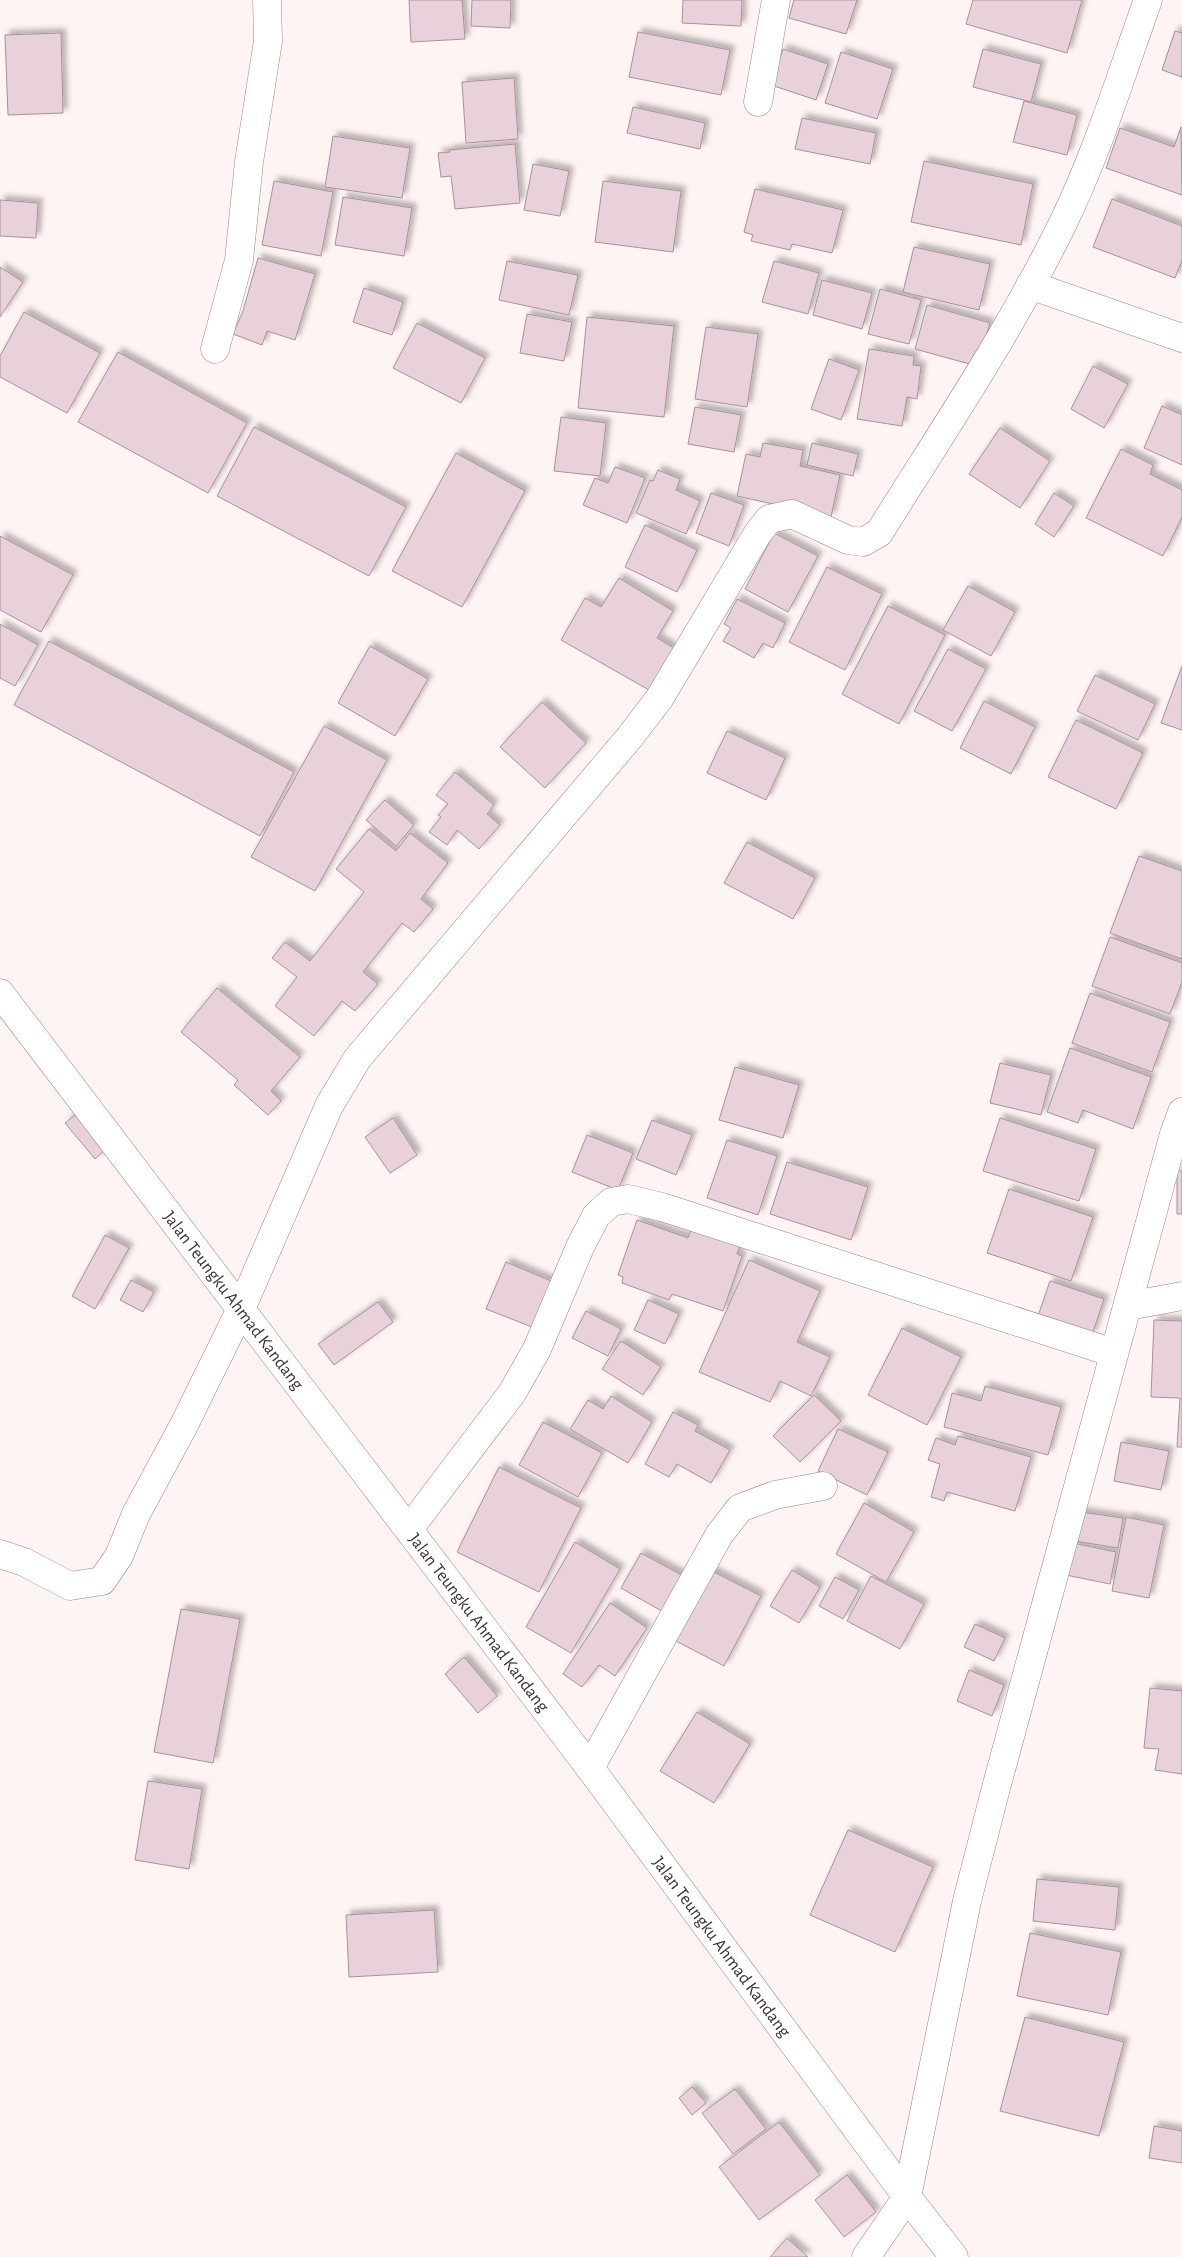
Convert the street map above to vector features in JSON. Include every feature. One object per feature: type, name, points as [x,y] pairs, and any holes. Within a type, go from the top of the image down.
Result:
[{"type":"street","points":[[214,349],[239,260],[249,162],[268,41],[267,0]]},
{"type":"street","points":[[758,102],[776,0]]},
{"type":"street","points":[[0,1554],[24,1562],[70,1586],[102,1581],[119,1556],[136,1514],[184,1425],[240,1309],[329,1106],[357,1059],[629,738],[659,699],[758,533],[770,519],[792,514],[848,540],[863,542],[879,533],[1012,320],[1080,187],[1148,0]]},
{"type":"street","points":[[1030,286],[1182,338]]},
{"type":"street","name":"Jalan Teungku Ahmad Kandang","points":[[0,993],[590,1768],[907,2197],[954,2257]]},
{"type":"street","points":[[866,2257],[907,2197],[967,1901],[1114,1353],[1174,1134],[1182,1112]]},
{"type":"street","points":[[409,1529],[512,1393],[537,1349],[580,1246],[596,1216],[611,1202],[628,1199],[662,1207],[1114,1353]]},
{"type":"street","points":[[1128,1306],[1182,1296]]},
{"type":"street","points":[[590,1768],[719,1535],[740,1508],[775,1495],[823,1486]]},
{"type":"building","points":[[409,0],[462,0],[465,39],[411,42]]},
{"type":"building","points":[[472,0],[511,0],[510,28],[471,26]]},
{"type":"building","points":[[683,0],[742,0],[741,26],[682,23]]},
{"type":"building","points":[[794,0],[857,0],[846,34],[789,18]]},
{"type":"building","points":[[973,0],[1082,0],[1067,53],[966,24]]},
{"type":"building","points":[[1175,31],[1182,33],[1182,77],[1162,70]]},
{"type":"building","points":[[638,32],[730,50],[721,95],[629,77]]},
{"type":"building","points":[[61,33],[63,113],[8,115],[5,35]]},
{"type":"building","points":[[783,49],[828,64],[816,100],[771,85]]},
{"type":"building","points":[[983,49],[1041,64],[1031,102],[973,87]]},
{"type":"building","points":[[841,52],[893,69],[877,119],[825,103]]},
{"type":"building","points":[[514,78],[518,139],[466,143],[462,82]]},
{"type":"building","points":[[1024,101],[1077,115],[1067,155],[1013,142]]},
{"type":"building","points":[[633,107],[705,123],[700,149],[627,133]]},
{"type":"building","points":[[802,118],[876,133],[870,164],[795,149]]},
{"type":"building","points":[[1181,127],[1182,195],[1106,168],[1120,128],[1174,147]]},
{"type":"building","points":[[333,136],[410,148],[402,198],[325,187]]},
{"type":"building","points":[[515,144],[520,203],[455,209],[451,176],[441,177],[438,153],[450,152],[449,150]]},
{"type":"building","points":[[924,161],[1033,184],[1021,245],[911,222]]},
{"type":"building","points":[[533,164],[569,171],[560,216],[524,210]]},
{"type":"building","points":[[274,181],[333,192],[321,256],[262,245]]},
{"type":"building","points":[[603,181],[681,191],[673,252],[595,242]]},
{"type":"building","points":[[755,189],[843,210],[832,253],[792,244],[790,250],[751,241],[753,235],[744,232]]},
{"type":"building","points":[[343,197],[412,208],[404,256],[335,245]]},
{"type":"building","points":[[1112,199],[1182,226],[1182,260],[1175,278],[1093,247]]},
{"type":"building","points":[[0,200],[38,203],[36,238],[0,236]]},
{"type":"building","points":[[914,247],[990,264],[979,310],[903,292]]},
{"type":"building","points":[[258,258],[315,274],[295,340],[267,331],[262,345],[233,334],[243,311]]},
{"type":"building","points":[[507,261],[578,275],[569,315],[499,300]]},
{"type":"building","points":[[774,261],[819,273],[808,314],[762,302]]},
{"type":"building","points":[[0,267],[23,282],[0,317]]},
{"type":"building","points":[[822,280],[872,293],[862,329],[813,315]]},
{"type":"building","points":[[364,288],[403,302],[392,335],[353,322]]},
{"type":"building","points":[[880,289],[921,300],[909,344],[868,334]]},
{"type":"building","points":[[927,305],[990,323],[977,366],[915,349]]},
{"type":"building","points":[[24,312],[100,353],[67,413],[0,377],[0,356]]},
{"type":"building","points":[[527,314],[572,322],[564,361],[520,353]]},
{"type":"building","points":[[587,317],[674,326],[664,417],[578,408]]},
{"type":"building","points":[[417,323],[485,358],[461,403],[393,368]]},
{"type":"building","points":[[706,327],[758,334],[747,407],[695,399]]},
{"type":"building","points":[[869,349],[914,356],[913,365],[921,366],[917,399],[907,397],[902,426],[857,419]]},
{"type":"building","points":[[118,352],[247,423],[208,493],[78,422]]},
{"type":"building","points":[[829,359],[859,370],[841,420],[811,409]]},
{"type":"building","points":[[1093,366],[1128,384],[1104,428],[1071,409]]},
{"type":"building","points":[[1162,406],[1182,415],[1182,465],[1144,448]]},
{"type":"building","points":[[695,407],[741,415],[734,452],[688,444]]},
{"type":"building","points":[[561,417],[606,423],[600,476],[554,471]]},
{"type":"building","points":[[254,427],[406,507],[369,576],[217,496]]},
{"type":"building","points":[[1000,428],[1050,461],[1020,508],[969,474]]},
{"type":"building","points":[[763,443],[803,450],[800,466],[840,475],[831,517],[737,496],[746,454],[760,457]]},
{"type":"building","points":[[812,443],[858,454],[853,476],[807,465]]},
{"type":"building","points":[[1121,449],[1153,465],[1150,474],[1182,490],[1182,517],[1163,556],[1086,518]]},
{"type":"building","points":[[456,453],[525,491],[462,607],[392,571]]},
{"type":"building","points":[[615,467],[645,478],[627,523],[583,505],[595,478],[608,483]]},
{"type":"building","points":[[658,470],[680,479],[676,490],[700,501],[686,534],[636,513],[650,480],[653,481]]},
{"type":"building","points":[[711,493],[744,505],[729,546],[696,533]]},
{"type":"building","points":[[1054,493],[1074,506],[1054,537],[1035,524]]},
{"type":"building","points":[[645,525],[697,550],[677,592],[625,567]]},
{"type":"building","points":[[774,533],[818,556],[788,612],[745,589]]},
{"type":"building","points":[[0,536],[73,575],[41,632],[0,610]]},
{"type":"building","points":[[827,567],[882,594],[845,670],[789,642]]},
{"type":"building","points":[[619,578],[673,611],[657,638],[674,648],[649,690],[561,640],[585,598],[601,607]]},
{"type":"building","points":[[968,586],[1015,612],[991,656],[943,630]]},
{"type":"building","points":[[737,599],[785,623],[773,648],[763,643],[754,658],[723,641],[731,628],[724,624]]},
{"type":"building","points":[[888,606],[945,635],[899,724],[842,694]]},
{"type":"building","points":[[0,624],[38,645],[15,686],[0,678]]},
{"type":"building","points":[[49,641],[294,772],[260,836],[14,705]]},
{"type":"building","points":[[370,646],[428,679],[395,736],[338,703]]},
{"type":"building","points":[[948,649],[986,669],[952,731],[914,711]]},
{"type":"building","points":[[1182,666],[1182,730],[1161,723]]},
{"type":"building","points":[[1095,675],[1155,704],[1138,740],[1077,711]]},
{"type":"building","points":[[984,701],[1035,727],[1011,774],[960,748]]},
{"type":"building","points":[[542,702],[586,743],[545,788],[500,747]]},
{"type":"building","points":[[1076,720],[1143,753],[1116,809],[1048,777]]},
{"type":"building","points":[[324,726],[387,760],[315,891],[251,857]]},
{"type":"building","points":[[727,731],[785,758],[766,800],[707,773]]},
{"type":"building","points":[[455,772],[494,805],[487,814],[500,825],[479,849],[457,830],[447,845],[429,832],[441,817],[438,815],[448,804],[436,795]]},
{"type":"building","points":[[385,800],[414,825],[396,846],[366,820]]},
{"type":"building","points":[[369,829],[396,851],[410,833],[448,863],[421,899],[433,909],[414,932],[402,923],[363,972],[378,984],[355,1011],[342,1001],[314,1036],[275,1006],[297,977],[272,958],[285,942],[310,961],[364,892],[336,869]]},
{"type":"building","points":[[747,842],[815,878],[793,919],[724,883]]},
{"type":"building","points":[[1139,856],[1182,871],[1182,959],[1110,933]]},
{"type":"building","points":[[1110,937],[1182,963],[1182,982],[1170,1014],[1092,986]]},
{"type":"building","points":[[217,988],[300,1057],[271,1091],[281,1101],[268,1115],[234,1085],[238,1080],[181,1032]]},
{"type":"building","points":[[1090,993],[1170,1022],[1152,1072],[1072,1043]]},
{"type":"building","points":[[1070,1048],[1151,1077],[1133,1129],[1083,1110],[1078,1123],[1047,1112]]},
{"type":"building","points":[[1000,1063],[1051,1075],[1041,1115],[990,1103]]},
{"type":"building","points":[[735,1067],[799,1085],[783,1138],[719,1120]]},
{"type":"building","points":[[79,1112],[108,1147],[95,1159],[65,1123]]},
{"type":"building","points":[[393,1118],[417,1155],[390,1173],[365,1137]]},
{"type":"building","points":[[1000,1118],[1096,1149],[1079,1201],[983,1171]]},
{"type":"building","points":[[652,1120],[692,1135],[676,1175],[636,1159]]},
{"type":"building","points":[[587,1135],[633,1153],[618,1190],[572,1172]]},
{"type":"building","points":[[727,1140],[777,1156],[758,1215],[707,1198]]},
{"type":"building","points":[[787,1162],[868,1187],[851,1240],[770,1214]]},
{"type":"building","points":[[1177,1171],[1182,1171],[1182,1214],[1177,1214]]},
{"type":"building","points":[[1009,1189],[1093,1217],[1071,1281],[987,1253]]},
{"type":"building","points":[[637,1220],[688,1238],[694,1221],[743,1237],[737,1254],[742,1256],[723,1311],[672,1294],[669,1300],[622,1283],[623,1277],[618,1275]]},
{"type":"building","points":[[105,1235],[129,1248],[95,1309],[72,1296]]},
{"type":"building","points":[[749,1260],[820,1291],[797,1342],[830,1357],[811,1396],[780,1381],[770,1402],[699,1372]]},
{"type":"building","points":[[506,1262],[551,1281],[532,1327],[486,1309]]},
{"type":"building","points":[[131,1280],[154,1292],[143,1312],[120,1300]]},
{"type":"building","points":[[1050,1281],[1104,1299],[1092,1335],[1038,1316]]},
{"type":"building","points":[[648,1300],[679,1314],[665,1344],[634,1330]]},
{"type":"building","points":[[378,1302],[393,1322],[334,1365],[318,1344]]},
{"type":"building","points":[[586,1311],[621,1329],[608,1356],[572,1338]]},
{"type":"building","points":[[1154,1320],[1182,1321],[1182,1447],[1177,1447],[1180,1398],[1151,1397]]},
{"type":"building","points":[[902,1328],[961,1357],[927,1425],[868,1395]]},
{"type":"building","points":[[621,1341],[661,1367],[643,1395],[602,1369]]},
{"type":"building","points":[[985,1386],[1061,1407],[1048,1455],[944,1427],[952,1393],[981,1401]]},
{"type":"building","points":[[814,1395],[841,1421],[800,1462],[773,1436]]},
{"type":"building","points":[[611,1396],[652,1422],[628,1463],[570,1429],[588,1400],[603,1409]]},
{"type":"building","points":[[673,1412],[698,1425],[695,1431],[730,1450],[711,1483],[677,1464],[669,1477],[645,1464]]},
{"type":"building","points":[[543,1422],[602,1453],[578,1497],[519,1465]]},
{"type":"building","points":[[838,1429],[888,1452],[867,1495],[818,1471]]},
{"type":"building","points":[[958,1436],[1031,1457],[1015,1511],[947,1492],[944,1501],[931,1497],[940,1464],[928,1460],[936,1438],[955,1445]]},
{"type":"building","points":[[1121,1442],[1169,1451],[1161,1490],[1114,1481]]},
{"type":"building","points":[[499,1467],[581,1508],[539,1592],[457,1552]]},
{"type":"building","points":[[864,1503],[914,1532],[886,1582],[836,1554]]},
{"type":"building","points":[[1074,1511],[1123,1518],[1118,1548],[1069,1540]]},
{"type":"building","points":[[1126,1517],[1164,1525],[1149,1598],[1112,1591]]},
{"type":"building","points":[[575,1542],[620,1569],[571,1653],[526,1627]]},
{"type":"building","points":[[1068,1542],[1116,1552],[1110,1584],[1061,1574]]},
{"type":"building","points":[[641,1553],[687,1578],[667,1614],[621,1588]]},
{"type":"building","points":[[708,1569],[761,1596],[724,1666],[672,1639]]},
{"type":"building","points":[[792,1570],[820,1587],[799,1623],[770,1606]]},
{"type":"building","points":[[871,1576],[924,1604],[900,1649],[847,1621]]},
{"type":"building","points":[[835,1577],[859,1590],[843,1619],[819,1606]]},
{"type":"building","points":[[610,1603],[647,1628],[615,1676],[599,1665],[582,1687],[563,1674]]},
{"type":"building","points":[[181,1609],[240,1619],[213,1763],[154,1752]]},
{"type":"building","points":[[975,1624],[1005,1638],[994,1661],[964,1647]]},
{"type":"building","points":[[464,1657],[497,1696],[478,1713],[445,1674]]},
{"type":"building","points":[[969,1670],[1004,1685],[992,1716],[957,1701]]},
{"type":"building","points":[[1150,1688],[1182,1691],[1182,1774],[1155,1770],[1159,1749],[1144,1748]]},
{"type":"building","points":[[697,1712],[750,1744],[714,1803],[660,1771]]},
{"type":"building","points":[[148,1781],[202,1789],[189,1869],[135,1860]]},
{"type":"building","points":[[848,1830],[933,1867],[895,1952],[810,1915]]},
{"type":"building","points":[[1037,1879],[1119,1887],[1115,1930],[1033,1921]]},
{"type":"building","points":[[434,1910],[438,1972],[349,1977],[346,1915]]},
{"type":"building","points":[[1030,1933],[1121,1952],[1108,2015],[1017,1996]]},
{"type":"building","points":[[1025,2017],[1124,2042],[1099,2136],[1000,2111]]},
{"type":"building","points":[[692,2087],[706,2103],[692,2115],[679,2098]]},
{"type":"building","points":[[735,2089],[766,2129],[733,2154],[702,2113]]},
{"type":"building","points":[[779,2122],[820,2175],[759,2220],[719,2167]]},
{"type":"building","points":[[1154,2126],[1182,2131],[1182,2163],[1149,2158]]},
{"type":"building","points":[[847,2175],[876,2212],[844,2237],[815,2200]]},
{"type":"building","points":[[787,2238],[808,2257],[770,2257]]}]
